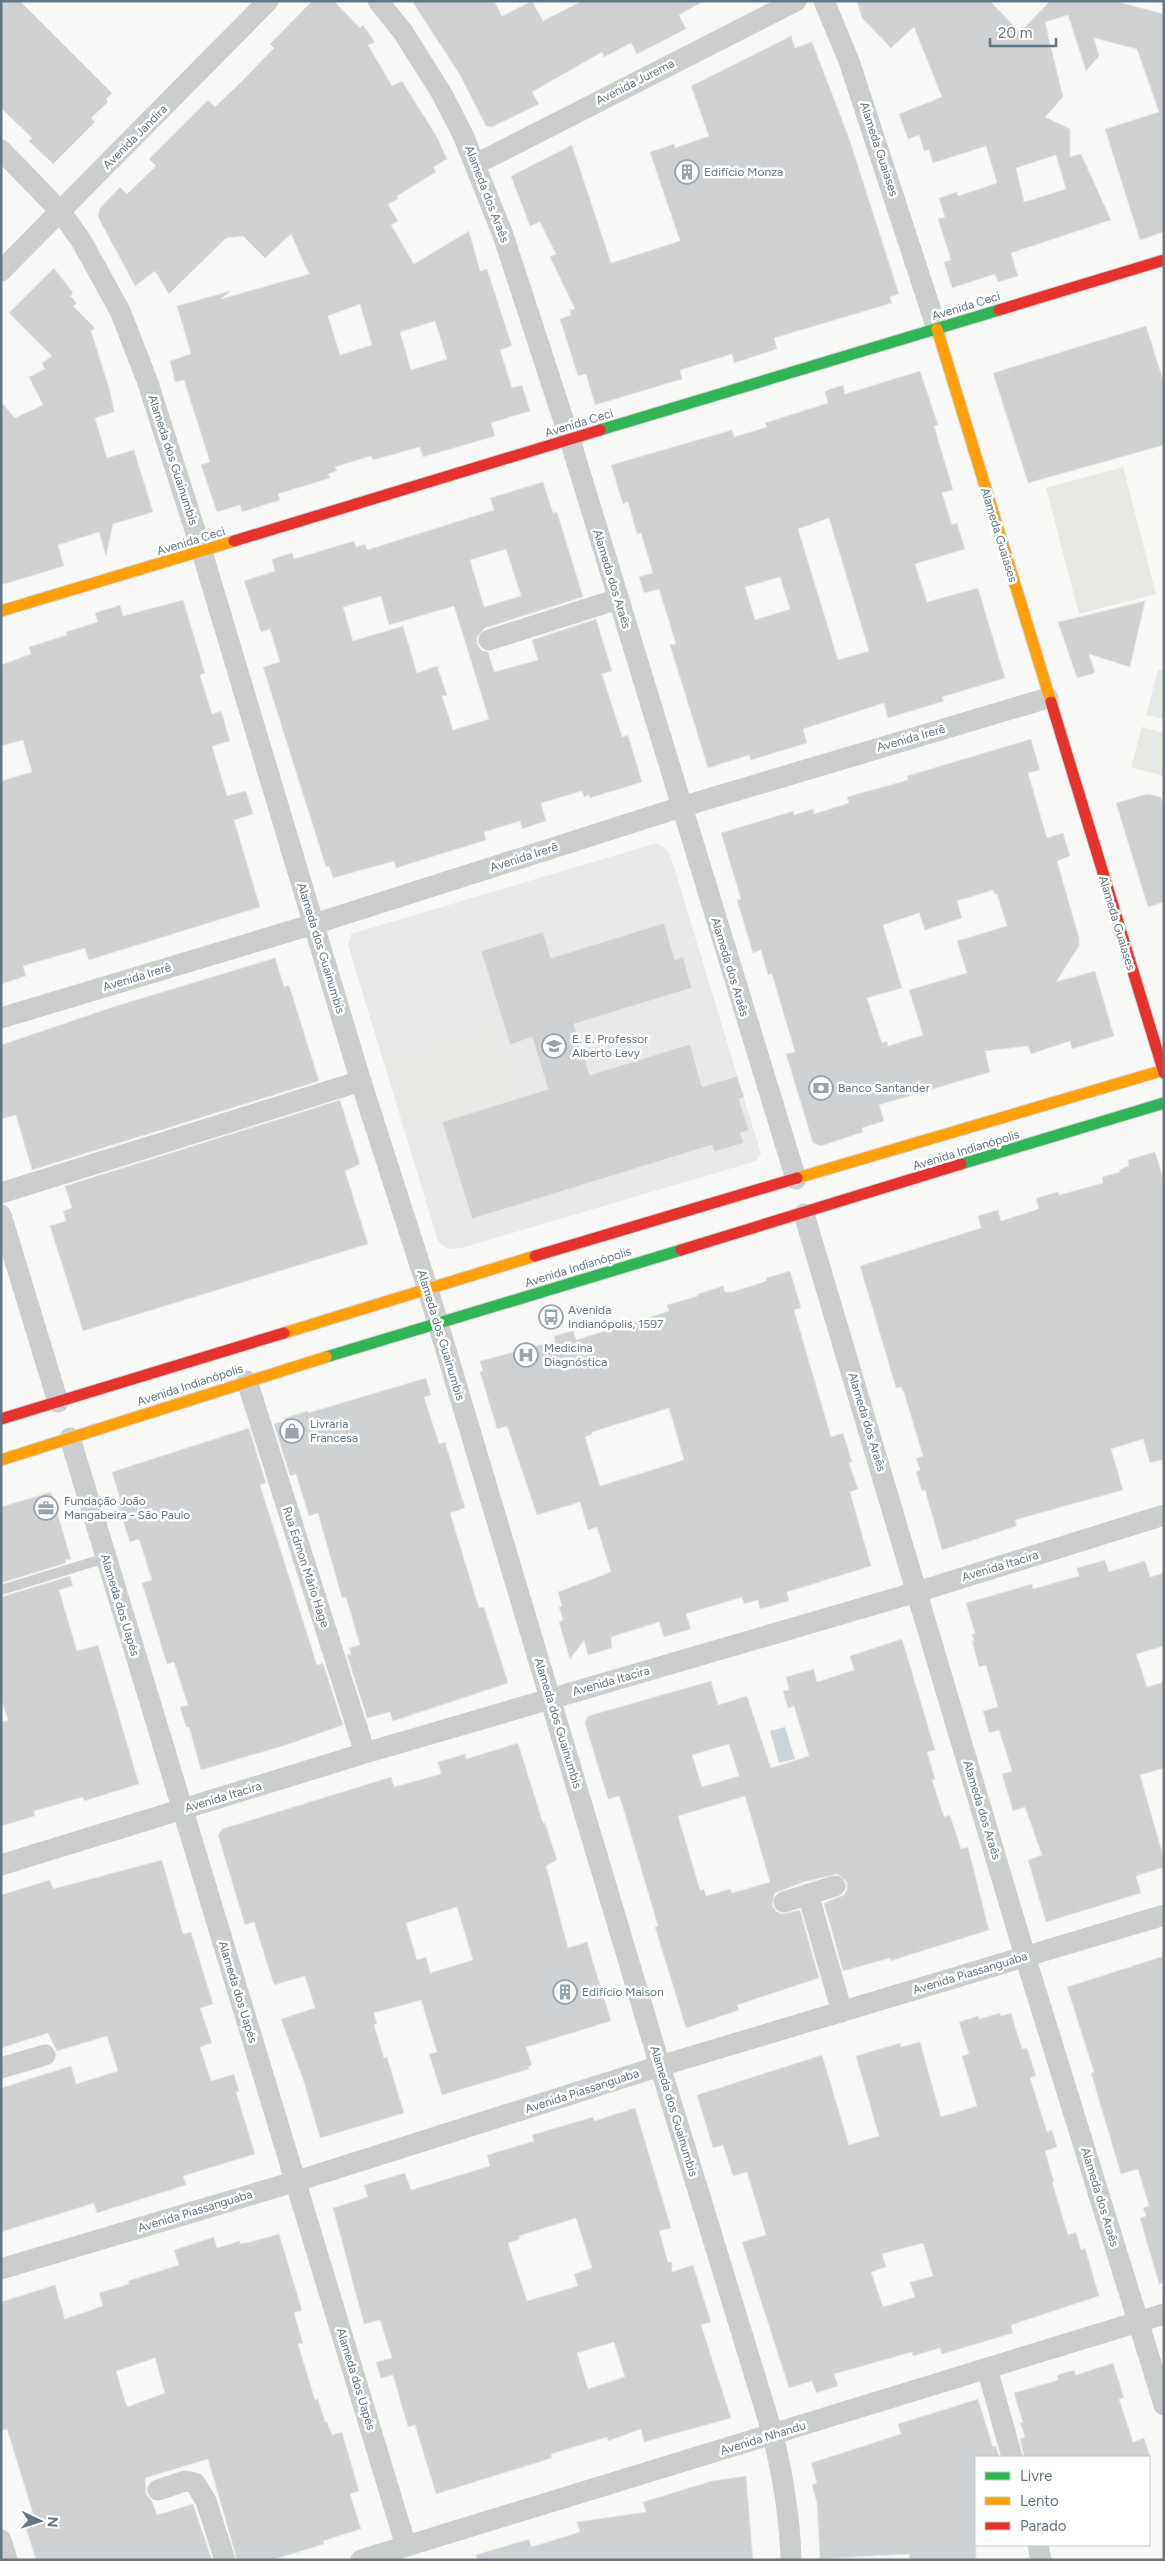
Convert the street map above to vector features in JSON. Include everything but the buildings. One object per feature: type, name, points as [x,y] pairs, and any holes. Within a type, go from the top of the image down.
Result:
[{"type":"main road","name":"Avenida Ceci","points":[[1,611],[202,552],[1164,260]]},
{"type":"main road","name":"Alameda Guaiases","points":[[937,329],[1048,698],[1164,1071]]},
{"type":"main road","name":"Avenida Indianópolis","points":[[1,1419],[796,1179],[1164,1071]]},
{"type":"main road","name":"Avenida Indianópolis","points":[[1,1460],[247,1381],[804,1214],[1164,1103]]},
{"type":"street","name":"Avenida Jandira","points":[[1,271],[268,1]]},
{"type":"street","name":"Alameda dos Araês","points":[[378,1],[426,65],[463,135],[503,235],[570,440],[796,1179]]},
{"type":"street","name":"Avenida Jurema","points":[[476,164],[796,1]]},
{"type":"street","name":"Alameda Guaiases","points":[[824,1],[849,61],[937,329]]},
{"type":"street","name":"Alameda dos Guainumbis","points":[[1,150],[61,212],[94,263],[134,343],[202,552],[361,1081],[428,1290],[660,2066],[773,2435],[782,2471],[790,2526],[791,2560]]},
{"type":"street","points":[[489,640],[618,599]]},
{"type":"street","name":"Avenida Irerê","points":[[1,1018],[314,924],[681,807],[1048,698]]},
{"type":"street","points":[[1,1193],[361,1081]]},
{"type":"street","name":"Alameda dos Araês","points":[[804,1214],[1025,1956],[1164,2405]]},
{"type":"street","points":[[1,1216],[58,1402]]},
{"type":"street","name":"Rua Edmon Mário Hage","points":[[247,1381],[366,1753]]},
{"type":"street","name":"Alameda dos Uapés","points":[[70,1438],[181,1810],[297,2181],[406,2546]]},
{"type":"street","name":"Avenida Itacira","points":[[1,1865],[366,1753],[917,1592],[1164,1515]]},
{"type":"street","points":[[784,1902],[835,1886]]},
{"type":"street","points":[[808,1894],[842,2012]]},
{"type":"street","name":"Avenida Piassanguaba","points":[[1,2269],[297,2181],[660,2066],[1164,1915]]},
{"type":"street","points":[[1,2068],[45,2055]]},
{"type":"street","name":"Avenida Nhandu","points":[[361,2560],[1164,2314]]},
{"type":"street","points":[[987,2368],[1012,2456]]},
{"type":"street","points":[[158,2490],[185,2481],[195,2483],[206,2500],[225,2560]]},
{"type":"street","points":[[1,2540],[7,2560]]},
{"type":"street","points":[[1038,2546],[1041,2560]]},
{"type":"lane","points":[[1,1590],[106,1558]]},
{"type":"shaded area","points":[[1123,467],[1156,594],[1079,614],[1046,488]]},
{"type":"shaded area","points":[[1158,670],[1164,671],[1164,719],[1146,715]]},
{"type":"shaded area","points":[[1142,727],[1164,733],[1164,776],[1131,767]]},
{"type":"shaded area","name":"E. E. Professor Alberto Levy","points":[[657,843],[666,849],[671,857],[761,1154],[756,1161],[461,1248],[448,1249],[438,1241],[348,945],[351,934]]},
{"type":"shaded area","points":[[496,1024],[518,1094],[408,1129],[387,1059]]},
{"type":"shaded area","points":[[785,1727],[795,1759],[779,1763],[770,1731]]},
{"type":"traffic: fast","points":[[600,430],[999,310]]},
{"type":"traffic: fast","points":[[961,1164],[1164,1103]]},
{"type":"traffic: fast","points":[[326,1357],[681,1250]]},
{"type":"traffic: slow","points":[[937,329],[1051,702]]},
{"type":"traffic: slow","points":[[1,611],[234,541]]},
{"type":"traffic: slow","points":[[797,1178],[1164,1070]]},
{"type":"traffic: slow","points":[[284,1333],[535,1256]]},
{"type":"traffic: slow","points":[[1,1460],[326,1357]]},
{"type":"traffic: jam","points":[[999,310],[1164,260]]},
{"type":"traffic: jam","points":[[234,541],[600,430]]},
{"type":"traffic: jam","points":[[1051,702],[1164,1073]]},
{"type":"traffic: jam","points":[[681,1250],[961,1164]]},
{"type":"traffic: jam","points":[[535,1256],[797,1178]]},
{"type":"traffic: jam","points":[[1,1419],[284,1333]]},
{"type":"place","name":"Edifício Monza","points":[[687,172]]},
{"type":"place","name":"E. E. Professor Alberto Levy","points":[[554,1046]]},
{"type":"place","name":"Banco Santander","points":[[821,1088]]},
{"type":"place","name":"Avenida Indianópolis, 1597","points":[[551,1317]]},
{"type":"place","name":"Medicina Diagnóstica","points":[[526,1355]]},
{"type":"place","name":"Livraria Francesa","points":[[292,1431]]},
{"type":"place","name":"Fundação João Mangabeira - São Paulo","points":[[46,1508]]},
{"type":"place","name":"Edifício Maison","points":[[565,1992]]}]
